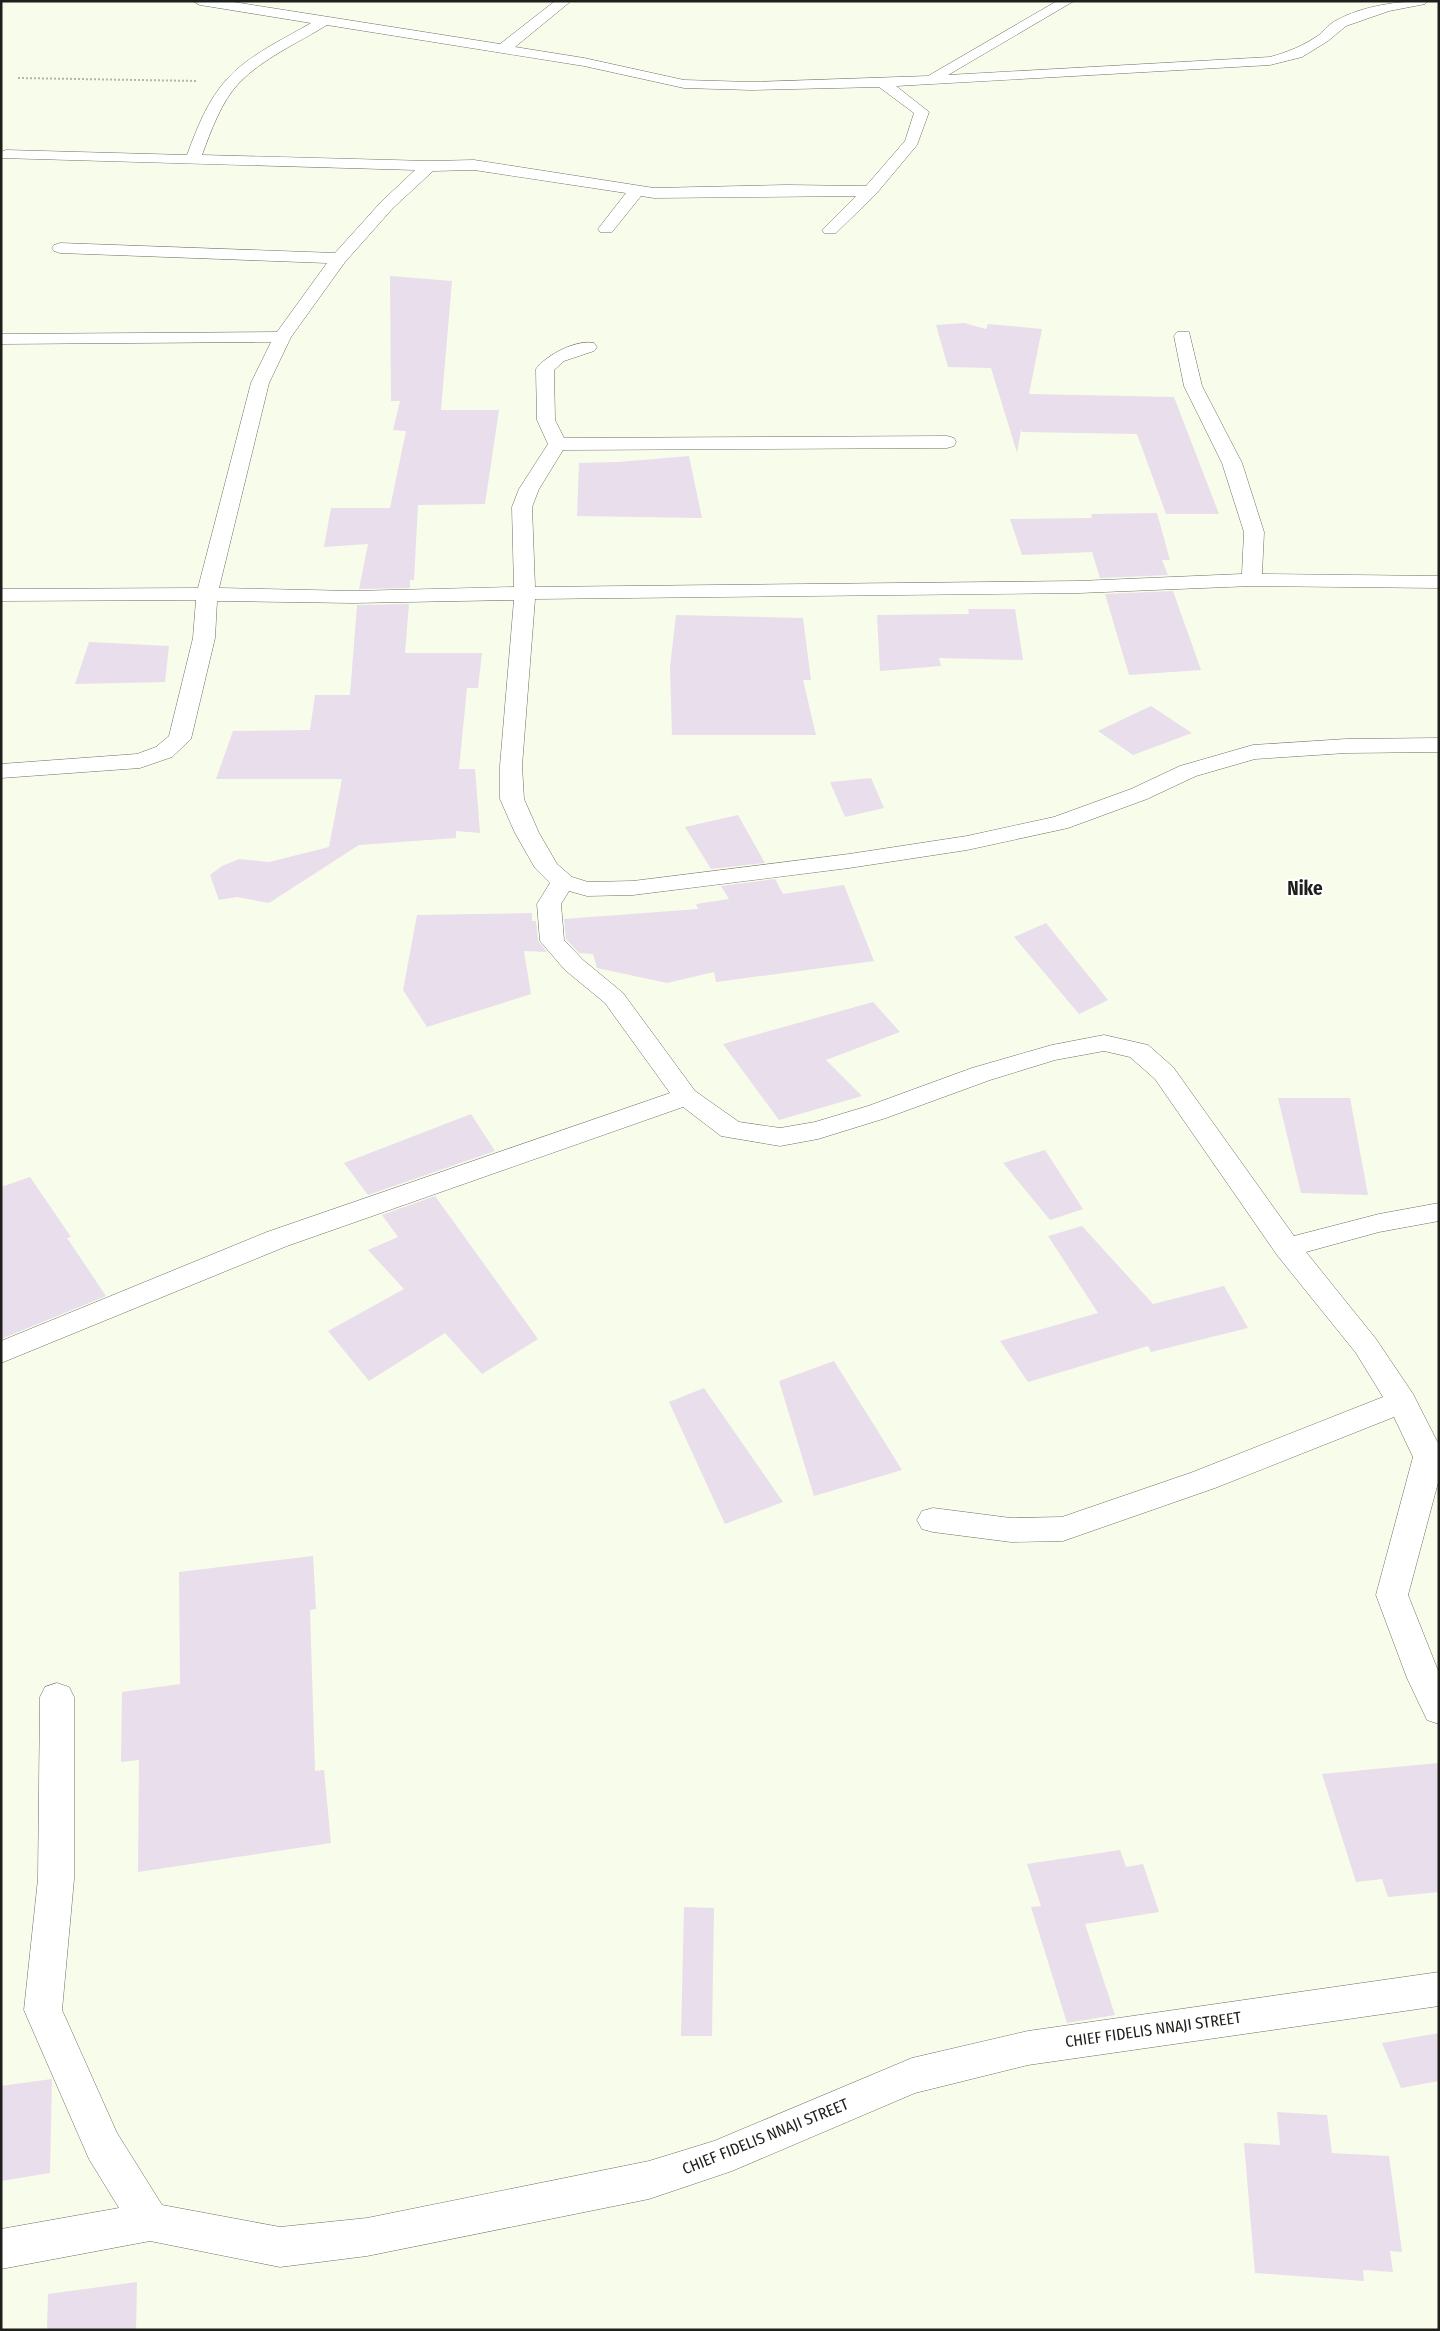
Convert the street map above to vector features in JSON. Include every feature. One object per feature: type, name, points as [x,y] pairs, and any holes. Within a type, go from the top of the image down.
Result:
[{"type":"street","points":[[200,1],[584,62],[684,84],[751,86],[1132,70],[1270,61],[1297,54],[1323,38],[1341,23],[1386,8],[1420,1]]},
{"type":"street","points":[[502,50],[564,1]]},
{"type":"street","points":[[930,78],[1067,1]]},
{"type":"street","points":[[193,159],[208,120],[234,81],[250,66],[326,20]]},
{"type":"street","points":[[830,230],[870,191],[912,142],[922,112],[882,82]]},
{"type":"street","points":[[6,155],[429,166],[474,164],[654,193],[786,190],[870,191]]},
{"type":"street","points":[[1,771],[140,761],[164,752],[180,739],[204,638],[206,594],[260,383],[282,337],[339,258],[387,205],[429,166]]},
{"type":"street","points":[[606,230],[636,191]]},
{"type":"street","points":[[60,248],[339,258]]},
{"type":"street","points":[[1183,336],[1193,386],[1232,463],[1254,532],[1252,580]]},
{"type":"street","points":[[1,355],[6,339],[282,337]]},
{"type":"street","points":[[557,444],[546,420],[545,369],[558,357],[588,347]]},
{"type":"street","points":[[557,444],[946,442]]},
{"type":"street","points":[[557,444],[529,489],[522,507],[522,552],[525,593],[511,766],[512,799],[527,832],[547,868],[563,882],[587,890],[633,888],[849,862],[967,843],[1060,823],[1139,794],[1188,771],[1253,752],[1346,746],[1439,745]]},
{"type":"street","points":[[1,595],[136,592],[353,597],[525,593],[1079,587],[1252,580],[1439,582]]},
{"type":"street","points":[[563,882],[549,904],[552,941],[574,965],[614,998],[686,1097],[731,1130],[780,1137],[818,1130],[877,1112],[981,1074],[1052,1053],[1104,1043],[1139,1051],[1164,1074],[1287,1248],[1366,1346],[1402,1402],[1428,1457],[1392,1595],[1424,1678],[1439,1710]]},
{"type":"street","points":[[1,1353],[277,1239],[686,1097]]},
{"type":"street","points":[[1287,1248],[1380,1223],[1439,1212]]},
{"type":"street","points":[[933,1520],[1012,1530],[1063,1529],[1204,1480],[1402,1402]]},
{"type":"street","points":[[57,1697],[56,1880],[44,2010],[103,2146],[150,2222]]},
{"type":"street","name":"CHIEF FIDELIS NNAJI STREET","points":[[1,2249],[150,2222],[280,2247],[367,2237],[649,2180],[718,2158],[912,2076],[1028,2048],[1439,1989]]},
{"type":"path","points":[[18,78],[234,81]]},
{"type":"building","points":[[390,276],[452,281],[441,410],[499,410],[485,504],[418,505],[414,580],[410,580],[410,588],[359,589],[368,544],[324,547],[331,508],[390,508],[406,431],[393,430],[400,401],[391,401]]},
{"type":"building","points":[[964,323],[986,329],[988,324],[1042,329],[1029,394],[1174,397],[1219,514],[1166,514],[1137,434],[1022,432],[1021,430],[1017,453],[991,368],[948,367],[936,325]]},
{"type":"building","points":[[689,456],[702,518],[577,516],[579,463],[619,462]]},
{"type":"building","points":[[1157,513],[1170,560],[1162,560],[1168,575],[1100,578],[1092,552],[1022,555],[1010,519],[1092,518],[1091,514]]},
{"type":"building","points":[[1173,591],[1201,670],[1129,675],[1105,594]]},
{"type":"building","points":[[409,604],[405,653],[482,653],[478,688],[467,688],[459,769],[475,769],[480,833],[456,831],[456,838],[359,845],[269,903],[237,897],[219,900],[210,875],[222,866],[239,859],[269,862],[329,847],[342,779],[216,779],[233,731],[310,730],[315,695],[350,695],[357,605]]},
{"type":"building","points":[[968,609],[1015,609],[1023,660],[939,658],[941,666],[880,671],[877,615],[969,614]]},
{"type":"building","points":[[676,615],[803,618],[811,680],[803,680],[816,735],[672,735],[670,667]]},
{"type":"building","points":[[89,642],[169,646],[165,682],[75,684]]},
{"type":"building","points":[[1151,706],[1192,733],[1133,755],[1098,731]]},
{"type":"building","points":[[871,778],[884,808],[845,817],[830,782]]},
{"type":"building","points":[[738,815],[765,863],[711,869],[685,827]]},
{"type":"building","points":[[775,879],[783,894],[844,885],[874,961],[716,982],[714,972],[667,983],[597,968],[593,954],[579,953],[566,939],[564,919],[698,909],[696,904],[729,899],[721,886]]},
{"type":"building","points":[[532,913],[532,921],[536,921],[538,941],[547,952],[524,951],[531,994],[427,1027],[403,990],[417,915]]},
{"type":"building","points":[[1046,923],[1108,1000],[1079,1014],[1014,937]]},
{"type":"building","points":[[873,1002],[900,1032],[826,1060],[862,1096],[779,1120],[723,1044]]},
{"type":"building","points":[[1278,1098],[1350,1098],[1368,1195],[1301,1193]]},
{"type":"building","points":[[471,1114],[495,1151],[368,1195],[344,1163]]},
{"type":"building","points":[[1045,1150],[1083,1209],[1050,1220],[1003,1163]]},
{"type":"building","points":[[30,1177],[71,1237],[67,1238],[106,1296],[1,1339],[1,1187]]},
{"type":"building","points":[[435,1196],[538,1339],[482,1374],[445,1333],[369,1381],[328,1331],[404,1289],[368,1250],[398,1237],[382,1215]]},
{"type":"building","points":[[1082,1226],[1153,1304],[1224,1286],[1248,1328],[1151,1352],[1148,1346],[1028,1382],[1000,1341],[1098,1313],[1048,1236]]},
{"type":"building","points":[[834,1361],[902,1470],[814,1496],[779,1381]]},
{"type":"building","points":[[704,1388],[783,1502],[725,1524],[669,1402]]},
{"type":"building","points":[[313,1556],[316,1609],[310,1610],[315,1771],[324,1770],[331,1843],[138,1872],[139,1760],[121,1762],[122,1692],[180,1684],[179,1572]]},
{"type":"building","points":[[1438,1763],[1439,1892],[1388,1897],[1382,1879],[1356,1882],[1322,1774]]},
{"type":"building","points":[[1120,1850],[1126,1867],[1143,1864],[1159,1912],[1085,1924],[1115,2015],[1067,2023],[1031,1907],[1041,1906],[1027,1864]]},
{"type":"building","points":[[684,1907],[714,1908],[712,2036],[681,2036]]},
{"type":"building","points":[[1439,2033],[1439,2081],[1401,2088],[1382,2043]]},
{"type":"building","points":[[52,2079],[50,2173],[1,2181],[1,2086]]},
{"type":"building","points":[[1277,2112],[1327,2115],[1332,2153],[1389,2156],[1402,2252],[1390,2251],[1393,2272],[1363,2270],[1364,2281],[1255,2273],[1244,2143],[1280,2145]]},
{"type":"building","points":[[137,2282],[136,2330],[47,2330],[48,2294]]},
{"type":"district","name":"Nike","points":[[1305,888]]}]
